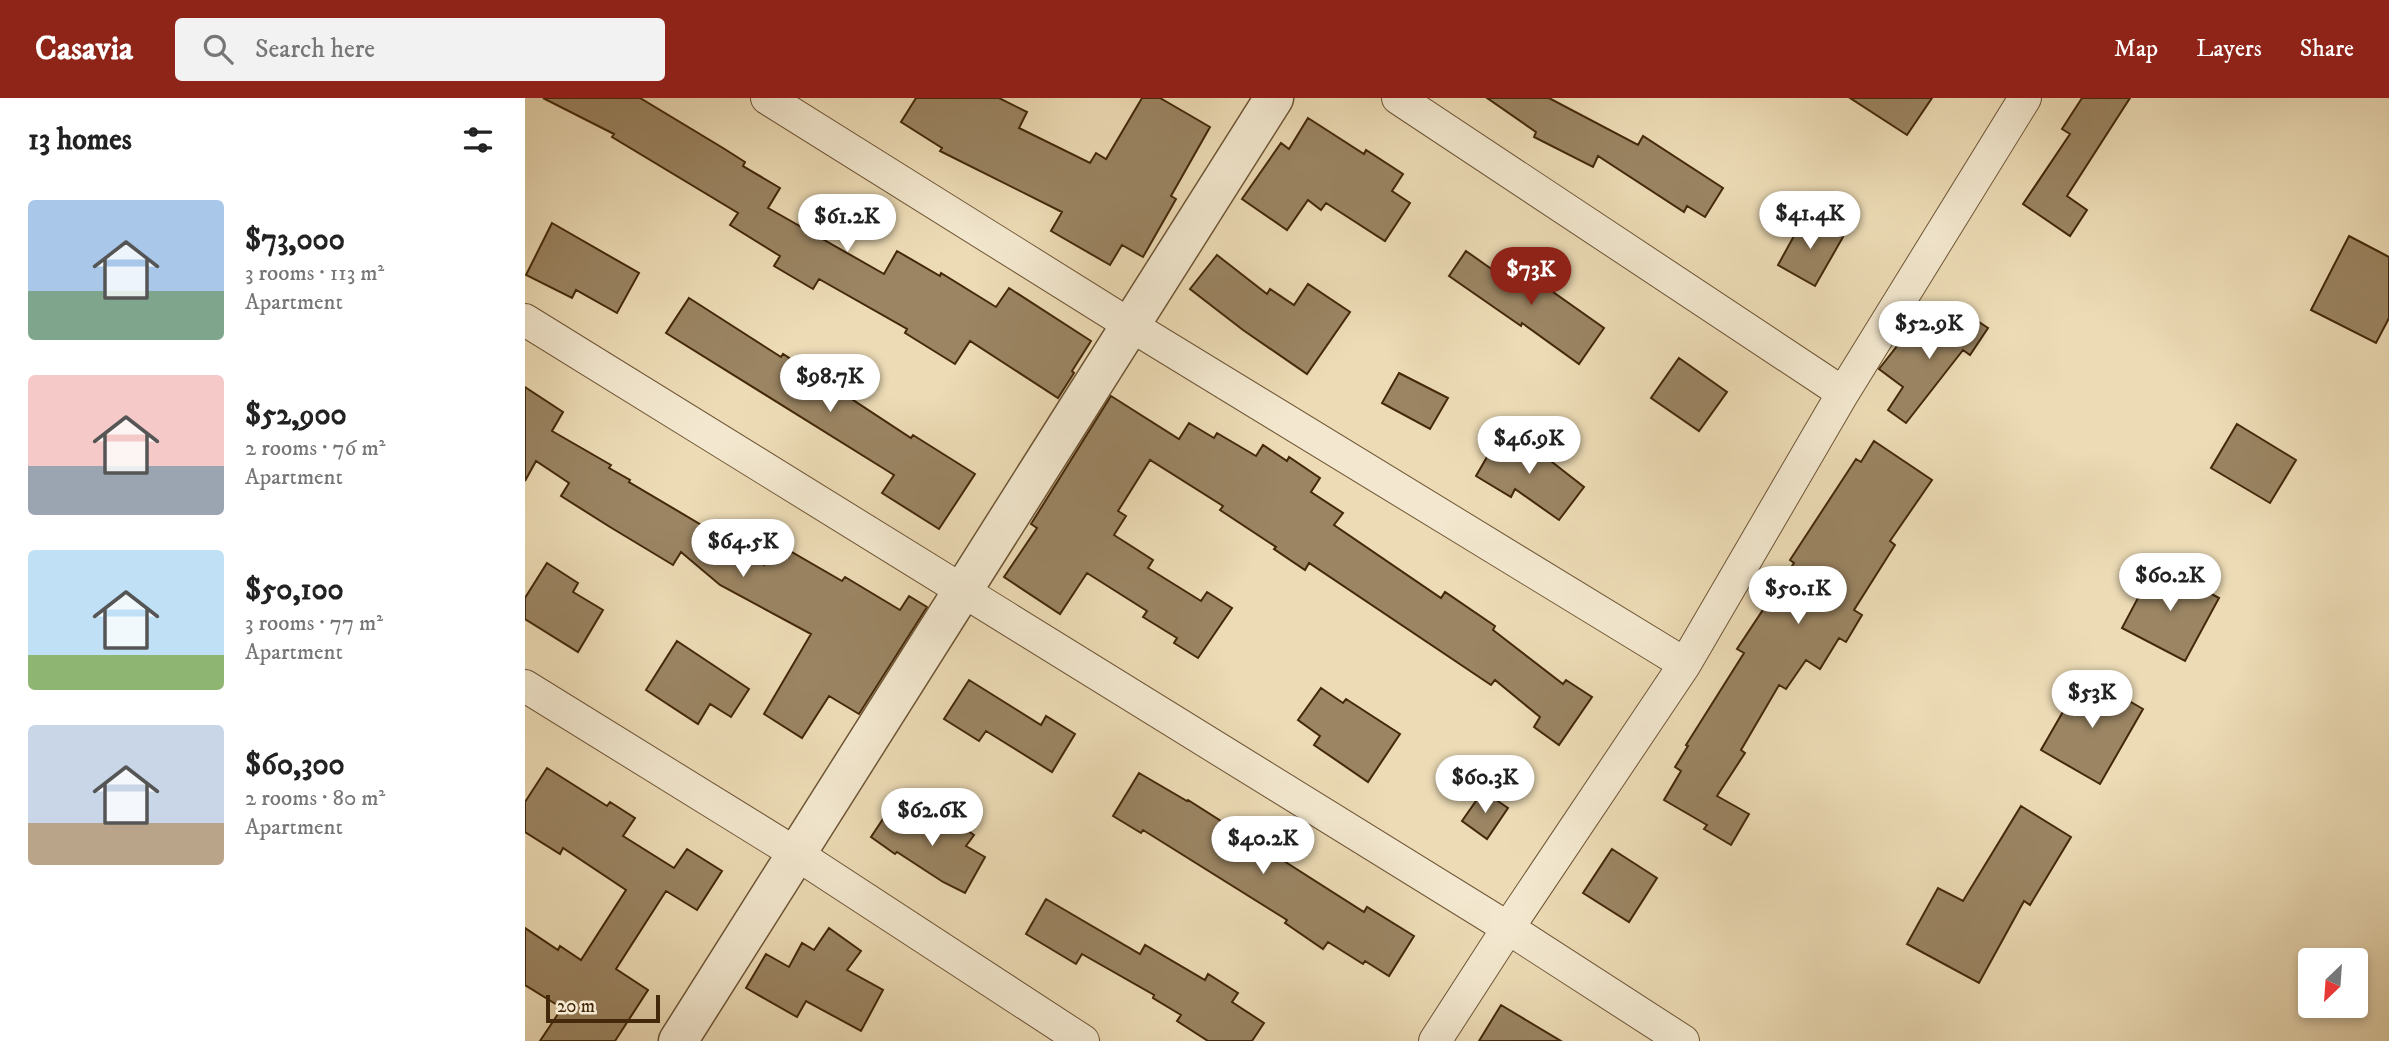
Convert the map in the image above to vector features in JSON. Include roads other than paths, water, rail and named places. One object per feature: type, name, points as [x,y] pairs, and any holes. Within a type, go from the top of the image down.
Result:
[{"type":"street","points":[[767,98],[1130,325],[1685,663]]},
{"type":"street","points":[[678,1041],[1274,98]]},
{"type":"street","points":[[1398,98],[1843,393]]},
{"type":"street","points":[[1435,1041],[1685,663],[1843,393],[2025,98]]},
{"type":"street","points":[[525,320],[1508,928],[1682,1041]]},
{"type":"street","points":[[525,687],[795,853],[1083,1041]]}]
